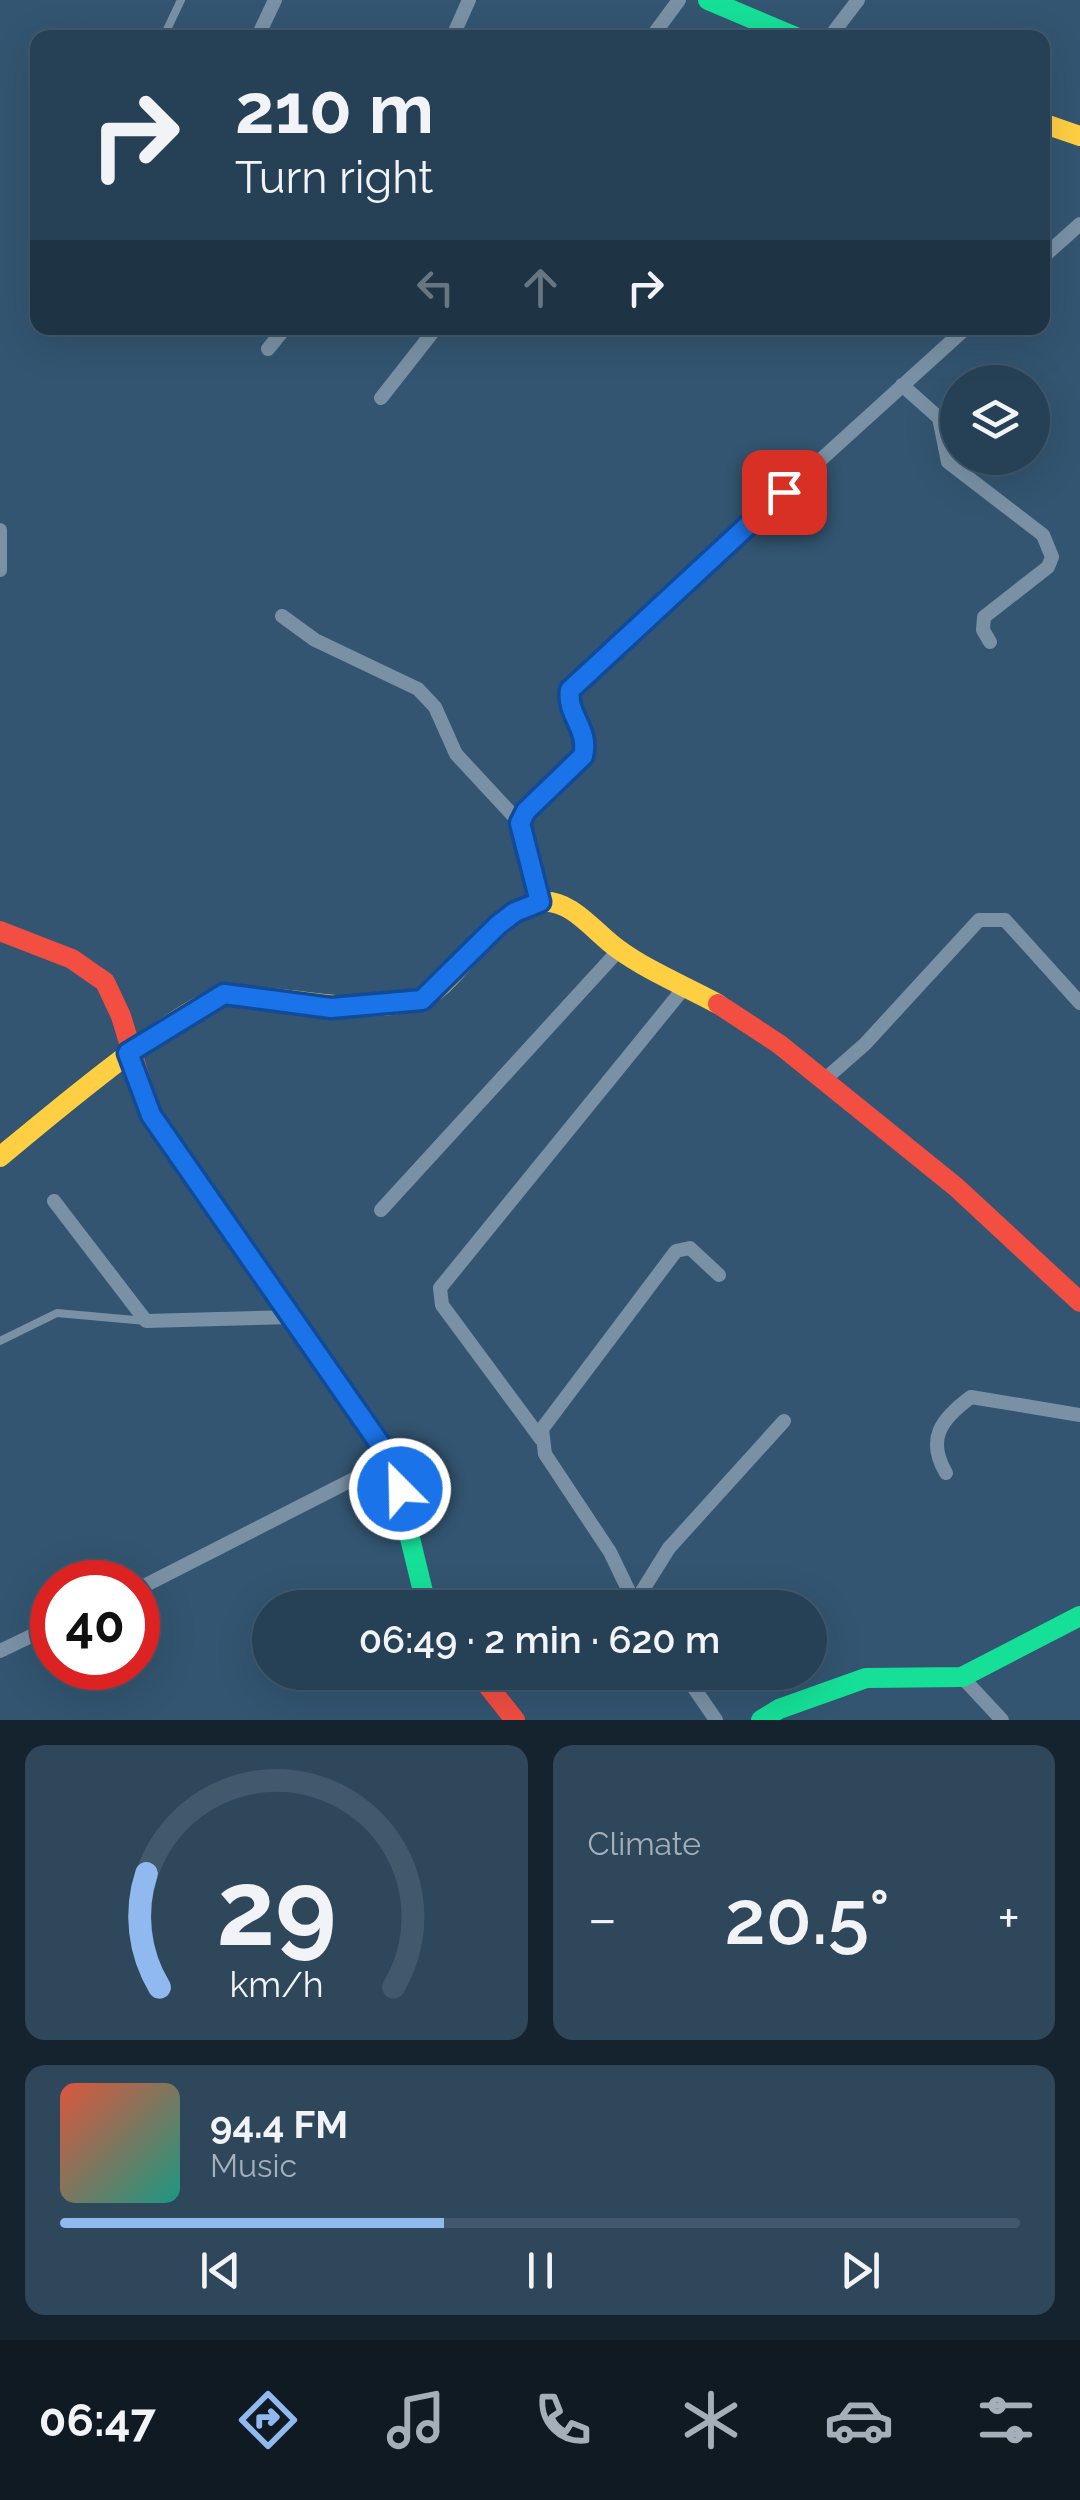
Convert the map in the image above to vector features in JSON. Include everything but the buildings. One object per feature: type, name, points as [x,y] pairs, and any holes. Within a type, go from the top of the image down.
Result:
[{"type":"street","points":[[261,30],[274,0]]},
{"type":"street","points":[[456,30],[469,0]]},
{"type":"street","points":[[657,30],[679,0]]},
{"type":"street","points":[[708,0],[779,30]]},
{"type":"street","points":[[836,30],[858,0]]},
{"type":"street","points":[[1050,126],[1080,136]]},
{"type":"street","points":[[1050,251],[1080,224]]},
{"type":"street","points":[[268,349],[279,335]]},
{"type":"street","points":[[381,398],[430,335]]},
{"type":"street","points":[[520,823],[526,811],[583,756],[585,732],[568,700],[578,680],[958,335]]},
{"type":"street","points":[[902,386],[939,418],[948,462],[1043,534],[1050,544],[1048,567],[984,617],[983,630],[990,642]]},
{"type":"street","points":[[0,530],[0,570]]},
{"type":"street","points":[[282,616],[315,640],[418,688],[436,707],[456,754],[520,823],[540,902]]},
{"type":"street","points":[[0,1157],[128,1053],[224,994],[331,1008],[422,1000],[515,912],[540,902],[554,903],[580,917],[619,950],[742,1017],[993,1219],[1080,1302]]},
{"type":"street","points":[[824,1080],[864,1044],[979,920],[1005,920],[1080,1003]]},
{"type":"street","points":[[0,931],[92,970],[106,982],[113,993],[128,1053],[151,1115],[391,1460],[423,1590]]},
{"type":"street","points":[[380,1210],[619,950]]},
{"type":"street","points":[[628,1590],[610,1552],[545,1454],[541,1439],[442,1305],[440,1288],[684,988]]},
{"type":"street","points":[[54,1202],[146,1321],[293,1317]]},
{"type":"street","points":[[541,1439],[545,1419],[676,1251],[690,1248],[719,1274]]},
{"type":"street","points":[[946,1473],[935,1454],[935,1438],[953,1410],[971,1397],[1080,1415]]},
{"type":"street","points":[[645,1590],[669,1548],[784,1421]]},
{"type":"street","points":[[160,1578],[391,1460]]},
{"type":"street","points":[[761,1720],[779,1708],[866,1678],[962,1677],[1080,1616]]},
{"type":"street","points":[[0,1650],[30,1636]]},
{"type":"street","points":[[962,1677],[1002,1720]]},
{"type":"street","points":[[491,1690],[515,1720]]},
{"type":"street","points":[[695,1690],[716,1720]]},
{"type":"lane","points":[[167,30],[181,0]]},
{"type":"lane","points":[[0,1341],[57,1312],[146,1321]]},
{"type":"traffic: fast","points":[[708,0],[779,30]]},
{"type":"traffic: fast","points":[[350,1401],[391,1460],[423,1590]]},
{"type":"traffic: fast","points":[[761,1720],[779,1709],[866,1678],[962,1677],[1080,1616]]},
{"type":"traffic: slow","points":[[1050,126],[1080,136]]},
{"type":"traffic: slow","points":[[0,1157],[150,1038],[210,1000],[229,995],[253,996],[347,1006],[418,1000],[445,982],[506,919],[541,902],[573,911],[630,957],[718,1004]]},
{"type":"traffic: jam","points":[[0,931],[72,959],[105,982],[121,1016],[151,1115],[350,1401]]},
{"type":"traffic: jam","points":[[718,1004],[779,1044],[956,1187],[1080,1302]]},
{"type":"traffic: jam","points":[[491,1690],[515,1720]]},
{"type":"route","points":[[400,1489],[391,1460],[151,1115],[128,1053],[224,994],[331,1008],[422,1000],[454,973],[498,925],[515,912],[540,902],[520,823],[541,795],[583,756],[585,732],[568,700],[570,690],[784,492]]}]
